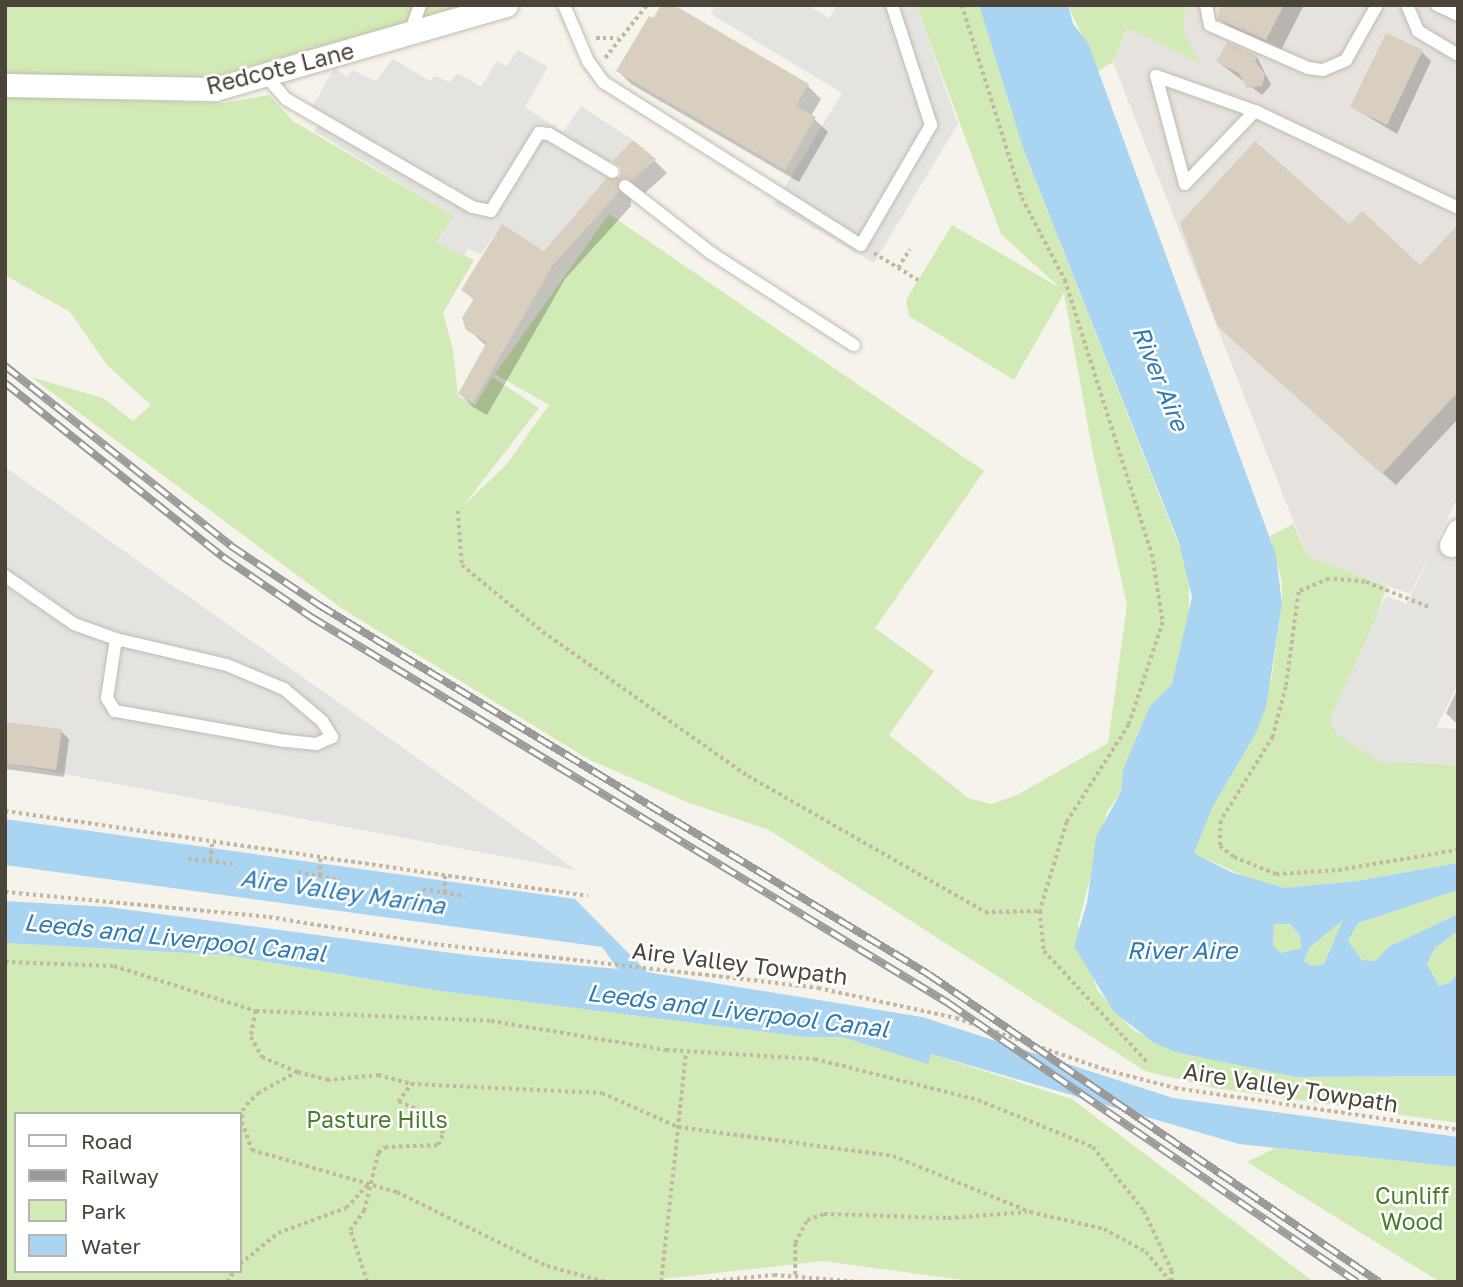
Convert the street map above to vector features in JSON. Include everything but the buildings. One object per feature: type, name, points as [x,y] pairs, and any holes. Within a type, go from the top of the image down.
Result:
[{"type":"street","name":"Redcote Lane","points":[[5,85],[215,89],[506,5]]},
{"type":"lane","points":[[410,34],[420,5]]},
{"type":"lane","points":[[564,5],[577,37],[603,82],[860,245],[931,125],[892,5]]},
{"type":"lane","points":[[1206,5],[1210,25],[1308,68],[1324,69],[1346,60],[1377,5]]},
{"type":"lane","points":[[1407,5],[1418,31],[1458,55]]},
{"type":"lane","points":[[1437,5],[1458,15]]},
{"type":"lane","points":[[266,76],[286,99],[472,207],[491,211],[539,134],[550,134],[613,172]]},
{"type":"lane","points":[[1255,111],[1185,184],[1156,76],[1255,111],[1458,208]]},
{"type":"lane","points":[[625,186],[701,246],[854,345]]},
{"type":"lane","points":[[6,578],[74,624],[116,639],[227,665],[284,689],[322,721],[332,737],[316,744],[285,741],[115,711],[107,698],[116,639]]},
{"type":"path","points":[[596,72],[618,38],[647,5]]},
{"type":"path","points":[[961,5],[1022,198],[1065,280],[1152,554],[1163,622],[1129,725],[1067,822],[1040,911],[1044,951],[1148,1063]]},
{"type":"path","points":[[577,37],[618,38]]},
{"type":"path","points":[[860,245],[918,280]]},
{"type":"path","points":[[898,268],[910,249]]},
{"type":"path","points":[[458,511],[462,565],[543,632],[748,776],[985,912],[1040,911]]},
{"type":"path","points":[[1428,607],[1365,582],[1329,579],[1299,592],[1286,687],[1272,737],[1221,821],[1220,846],[1234,857],[1276,874],[1338,870],[1458,850]]},
{"type":"path","points":[[5,811],[212,844],[589,896]]},
{"type":"path","points":[[210,862],[212,844]]},
{"type":"path","points":[[188,859],[234,864]]},
{"type":"path","points":[[320,859],[320,876]]},
{"type":"path","points":[[298,872],[340,880]]},
{"type":"path","points":[[444,893],[445,876]]},
{"type":"path","points":[[423,889],[465,896]]},
{"type":"path","name":"Aire Valley Towpath","points":[[5,892],[269,916],[435,944],[610,965],[648,966],[886,1001],[956,1018],[1106,1070],[1175,1088],[1458,1130]]},
{"type":"path","points":[[5,962],[114,966],[257,1011],[491,1021],[686,1052],[815,1059],[978,1100],[1093,1147],[1144,1211],[1172,1271],[1172,1282]]},
{"type":"path","points":[[257,1011],[251,1037],[262,1057],[298,1072],[327,1080],[378,1075],[411,1084],[602,1093],[678,1127],[894,1156],[1030,1212],[1104,1229],[1146,1252],[1172,1282]]},
{"type":"path","points":[[661,1282],[686,1052]]},
{"type":"path","points":[[298,1072],[259,1093],[244,1108],[242,1122],[252,1150],[370,1182],[547,1266],[606,1282]]},
{"type":"path","points":[[367,1282],[350,1230],[364,1211],[378,1153],[385,1147],[438,1145],[443,1135],[434,1117],[398,1102],[411,1084]]},
{"type":"path","points":[[242,1262],[278,1233],[346,1208],[370,1182]]},
{"type":"path","points":[[795,1275],[795,1243],[807,1220],[824,1214],[948,1218],[1030,1212]]},
{"type":"path","points":[[702,1282],[795,1275],[861,1282]]},
{"type":"shaded area","points":[[716,5],[807,5],[829,18],[837,5],[916,5],[958,124],[874,263],[774,205],[842,93],[711,14]]},
{"type":"shaded area","points":[[1186,5],[1458,5],[1458,497],[1410,594],[1307,556],[1113,62],[1127,28],[1199,61],[1183,29]]},
{"type":"shaded area","points":[[518,50],[548,67],[525,107],[563,132],[581,106],[633,140],[611,162],[617,167],[544,251],[502,224],[481,254],[468,249],[465,256],[436,242],[454,216],[314,131],[319,123],[307,116],[334,68],[347,77],[352,70],[376,81],[393,59],[430,81],[435,76],[449,82],[458,73],[481,87],[497,61],[507,66]]},
{"type":"shaded area","points":[[5,467],[576,870],[5,763]]},
{"type":"shaded area","points":[[1437,539],[1458,548],[1458,684],[1436,728],[1458,729],[1458,765],[1381,762],[1337,735],[1329,720],[1386,596],[1407,604]]},
{"type":"green space","points":[[5,5],[468,5],[211,77],[5,74]]},
{"type":"green space","points":[[916,5],[979,5],[1024,151],[1189,571],[1189,620],[1172,684],[1150,706],[1123,769],[1121,792],[1107,812],[1078,925],[1097,990],[1133,1030],[1179,1053],[1296,1077],[1458,1076],[1458,1123],[1214,1088],[1145,1071],[769,830],[687,802],[590,760],[344,610],[31,377],[103,398],[133,421],[151,405],[107,365],[70,312],[5,275],[5,96],[223,103],[269,95],[293,121],[454,216],[436,242],[474,260],[443,313],[453,349],[458,396],[475,406],[492,377],[539,408],[463,506],[506,465],[549,405],[495,374],[609,214],[984,471],[875,628],[934,671],[889,735],[968,798],[991,804],[1017,795],[1108,743],[1127,605],[1093,454],[1064,293],[1014,380],[909,316],[906,300],[952,225],[1060,288],[1001,234]]},
{"type":"green space","points":[[1068,5],[1186,5],[1183,29],[1200,63],[1127,28],[1113,62],[1098,71]]},
{"type":"green space","points":[[1293,524],[1307,556],[1387,586],[1376,618],[1434,763],[1458,765],[1458,863],[1357,881],[1284,888],[1261,884],[1194,853],[1213,806],[1255,735],[1272,675],[1282,604],[1282,582],[1270,536]]},
{"type":"green space","points":[[1458,890],[1458,914],[1388,947],[1376,961],[1362,960],[1348,941],[1358,923]]},
{"type":"green space","points":[[1344,919],[1324,964],[1312,966],[1304,961],[1310,947]]},
{"type":"green space","points":[[1274,924],[1289,924],[1300,936],[1301,948],[1280,953],[1273,945]]},
{"type":"green space","points":[[1458,931],[1458,970],[1451,982],[1439,986],[1427,964],[1435,948]]},
{"type":"green space","name":"Pasture Hills","points":[[5,943],[224,955],[440,991],[806,1037],[842,1037],[928,1063],[931,1054],[1072,1099],[1314,1282],[978,1282],[823,1261],[637,1282],[5,1282]]},
{"type":"green space","name":"Cunliff Wood","points":[[1275,1148],[1458,1167],[1458,1282],[1440,1282],[1247,1162]]},
{"type":"water","name":"River Aire","points":[[979,5],[1068,5],[1073,24],[1088,43],[1276,555],[1282,604],[1266,707],[1255,735],[1213,806],[1194,853],[1231,872],[1284,888],[1357,881],[1458,863],[1458,890],[1358,923],[1348,941],[1362,960],[1376,961],[1388,947],[1458,914],[1458,931],[1435,948],[1427,964],[1439,986],[1451,982],[1458,970],[1458,1076],[1296,1077],[1179,1053],[1154,1043],[1114,1012],[1074,946],[1087,903],[1096,837],[1121,792],[1123,769],[1150,706],[1172,684],[1192,597],[1179,543],[1024,151]],"holes":[[[1343,920],[1324,964],[1312,966],[1304,961],[1310,947]],[[1274,924],[1290,924],[1300,936],[1301,948],[1280,953],[1273,945]]]},
{"type":"water","points":[[5,819],[575,899],[647,972],[922,1017],[1173,1098],[1458,1137],[1458,1167],[1239,1144],[931,1054],[928,1064],[842,1037],[806,1037],[440,991],[225,955],[5,943],[5,901],[108,907],[474,956],[618,969],[602,947],[5,865]]},
{"type":"railway","points":[[5,366],[231,546],[319,605],[928,974],[1379,1282]]},
{"type":"railway","points":[[5,383],[223,557],[311,617],[948,1003],[1357,1282]]},
{"type":"water label","name":"Aire Valley Marina","points":[[343,891]]},
{"type":"water label","name":"Leeds and Liverpool Canal","points":[[175,937]]},
{"type":"water label","name":"Leeds and Liverpool Canal","points":[[738,1010]]}]
